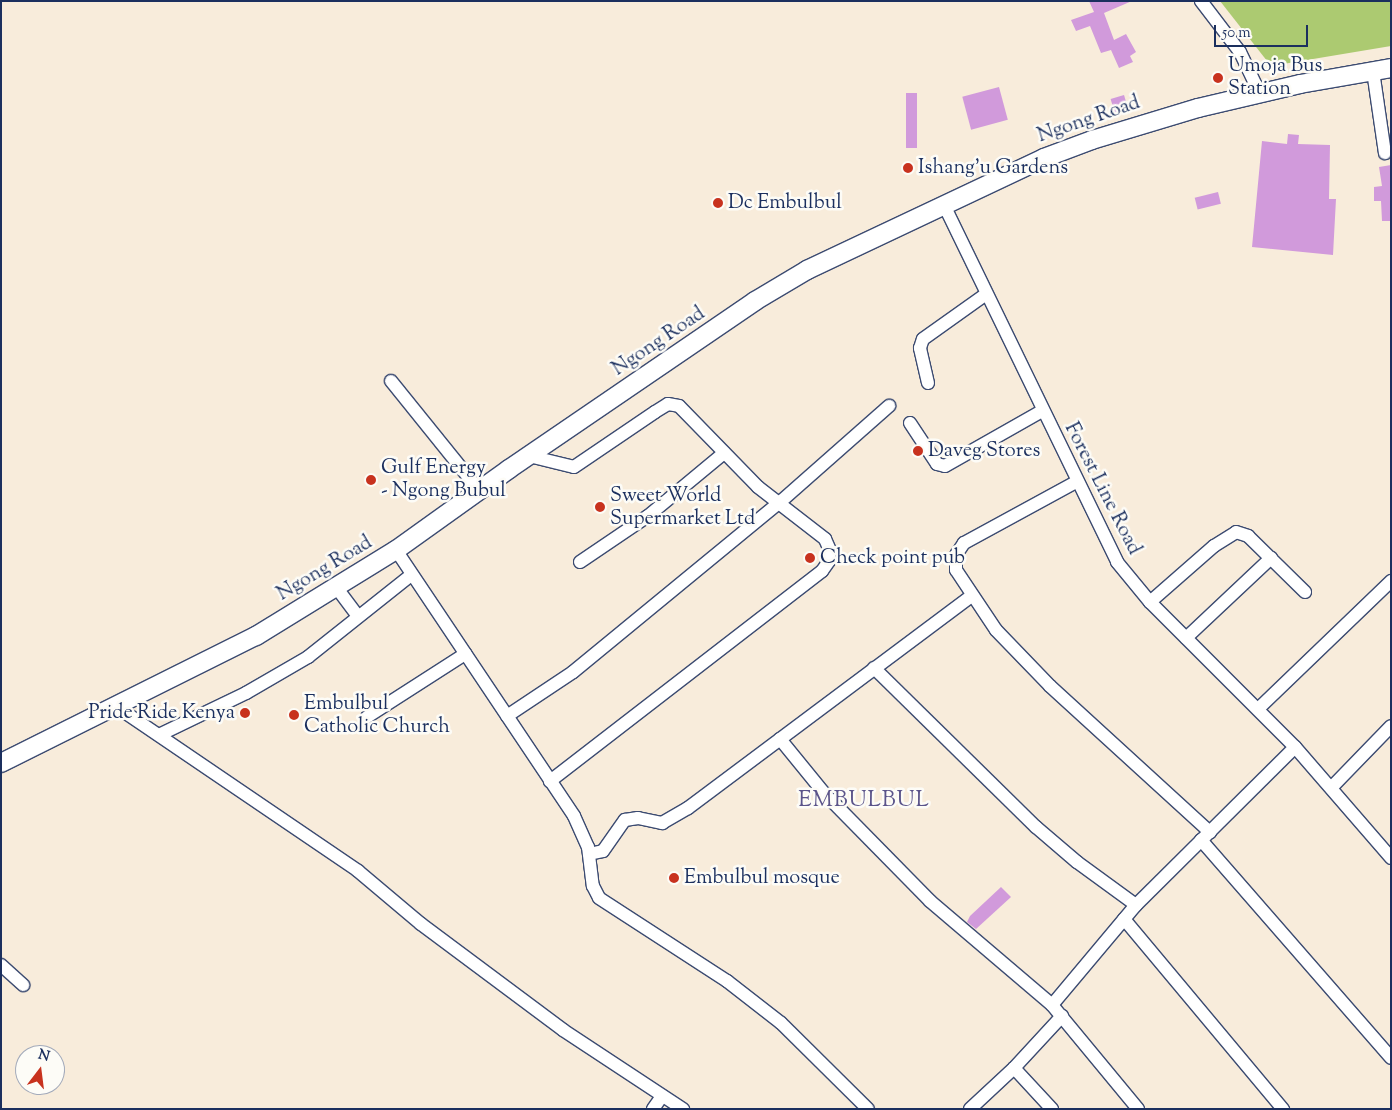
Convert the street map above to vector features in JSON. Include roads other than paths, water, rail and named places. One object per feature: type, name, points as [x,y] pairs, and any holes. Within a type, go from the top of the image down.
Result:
[{"type":"main road","name":"Ngong Road","points":[[1,763],[117,707],[256,636],[396,550],[528,456],[770,292],[944,205],[1044,158],[1092,140],[1180,113],[1260,94],[1391,68]]},
{"type":"street","points":[[1201,1],[1234,44],[1260,94]]},
{"type":"street","points":[[1373,71],[1386,153]]},
{"type":"street","name":"Forest Line Road","points":[[944,205],[1076,482],[1117,562],[1150,602],[1295,746],[1391,858]]},
{"type":"street","points":[[928,383],[920,348],[923,339],[986,294]]},
{"type":"street","points":[[391,381],[479,490]]},
{"type":"street","points":[[528,456],[574,467],[668,404],[679,406],[724,453],[779,503],[805,521],[828,544],[829,560],[822,571],[550,781]]},
{"type":"street","points":[[507,716],[573,672],[779,503],[889,406]]},
{"type":"street","points":[[910,423],[937,464],[945,466],[1042,411]]},
{"type":"street","points":[[580,562],[648,516],[724,453]]},
{"type":"street","points":[[1076,482],[960,547],[956,558],[956,570],[992,626],[1050,686],[1206,836],[1391,1058]]},
{"type":"street","points":[[1150,602],[1233,533],[1248,536],[1305,592]]},
{"type":"street","points":[[396,550],[574,816],[589,854],[593,886],[599,898],[727,981],[781,1023],[868,1109]]},
{"type":"street","points":[[1186,638],[1271,558]]},
{"type":"street","points":[[159,735],[274,678],[308,657],[412,574]]},
{"type":"street","points":[[1258,709],[1391,581]]},
{"type":"street","points":[[336,587],[358,616]]},
{"type":"street","points":[[589,854],[603,851],[625,820],[638,818],[662,823],[688,808],[971,596]]},
{"type":"street","points":[[367,717],[465,654]]},
{"type":"street","points":[[874,668],[1036,827],[1136,905]]},
{"type":"street","points":[[117,707],[358,871],[421,924],[563,1030],[683,1109]]},
{"type":"street","points":[[1332,788],[1391,726]]},
{"type":"street","points":[[780,739],[824,793],[930,901],[1052,1005],[1138,1109]]},
{"type":"street","points":[[1052,1005],[1136,905],[1295,746]]},
{"type":"street","points":[[1124,919],[1283,1109]]},
{"type":"street","points":[[1,965],[23,985]]},
{"type":"street","points":[[970,1109],[1014,1068],[1062,1016]]},
{"type":"street","points":[[1014,1068],[1052,1109]]},
{"type":"street","points":[[653,1109],[662,1096]]},
{"type":"place","name":"Umoja Bus Station","points":[[1218,78]]},
{"type":"place","name":"Ishang'u Gardens","points":[[908,168]]},
{"type":"place","name":"Dc Embulbul","points":[[718,203]]},
{"type":"place","name":"Daveg Stores","points":[[918,451]]},
{"type":"place","name":"Gulf Energy - Ngong Bubul","points":[[371,480]]},
{"type":"place","name":"Sweet World Supermarket Ltd","points":[[600,507]]},
{"type":"place","name":"Check point pub","points":[[810,558]]},
{"type":"place","name":"Pride Ride Kenya","points":[[245,713]]},
{"type":"place","name":"Embulbul Catholic Church","points":[[294,715]]},
{"type":"place","name":"Embulbul mosque","points":[[674,878]]},
{"type":"district","name":"EMBULBUL","points":[[864,802]]}]
